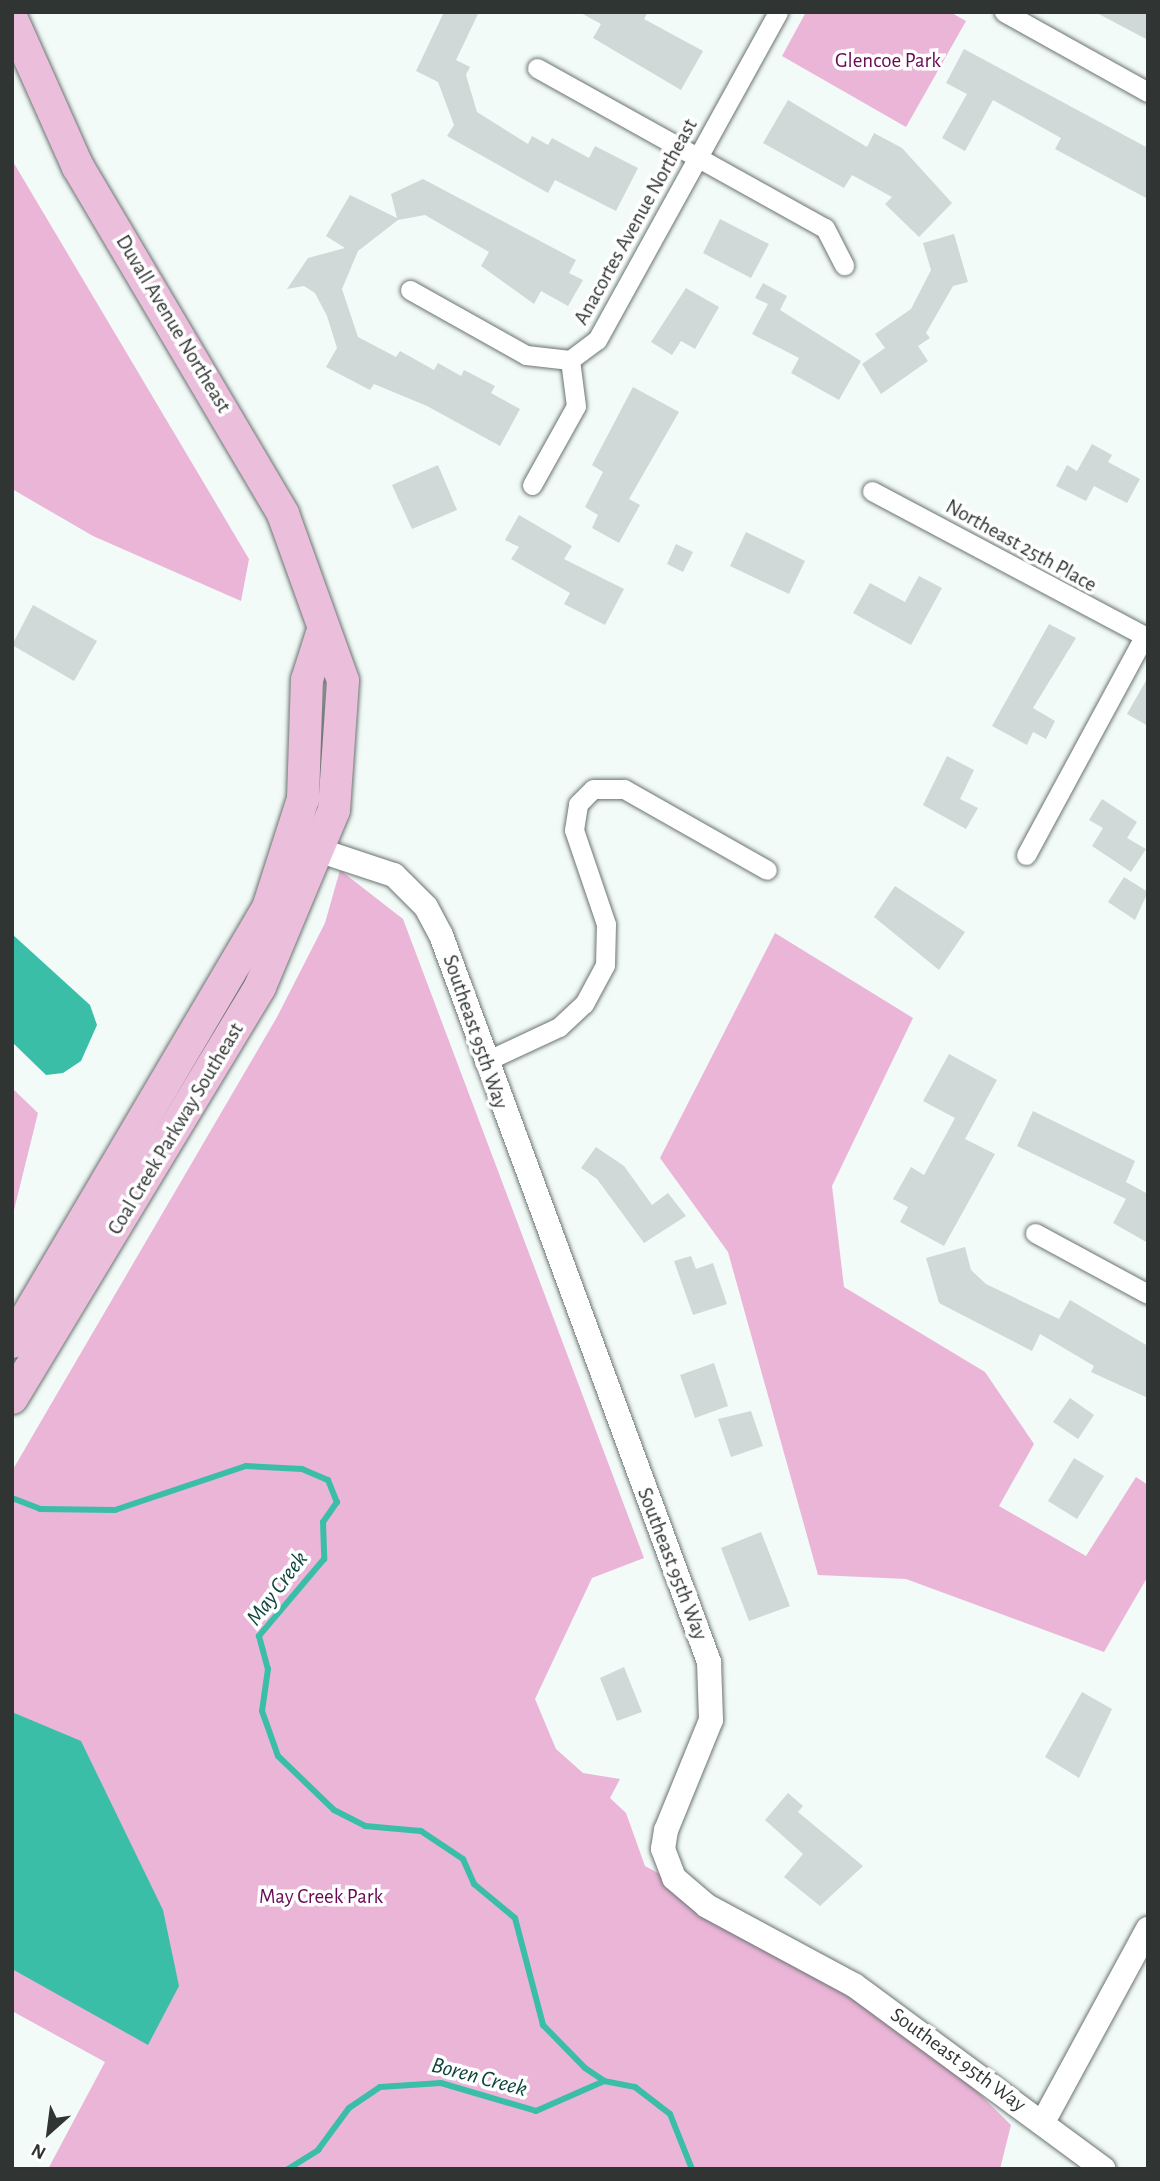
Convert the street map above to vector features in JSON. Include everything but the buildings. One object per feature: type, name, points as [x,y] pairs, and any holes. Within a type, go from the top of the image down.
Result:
[{"type":"main road","name":"Duvall Avenue Northeast","points":[[12,19],[78,167],[284,514],[322,633],[343,681],[343,728],[334,810],[306,846]]},
{"type":"main road","name":"Coal Creek Parkway Southeast","points":[[12,1398],[29,1333],[237,1028],[306,846],[303,799],[307,680],[322,633]]},
{"type":"street","name":"Anacortes Avenue Northeast","points":[[570,360],[597,340],[778,12]]},
{"type":"street","points":[[1004,12],[1148,92]]},
{"type":"street","points":[[537,68],[825,228],[844,265]]},
{"type":"street","points":[[410,290],[526,355],[570,360],[576,406],[532,485]]},
{"type":"street","name":"Northeast 25th Place","points":[[872,491],[1145,638]]},
{"type":"street","points":[[1026,855],[1145,638]]},
{"type":"street","points":[[484,1062],[559,1027],[584,1004],[605,965],[606,924],[574,830],[578,804],[593,789],[624,789],[767,870]]},
{"type":"street","name":"Southeast 95th Way","points":[[306,846],[382,867],[426,907],[709,1662],[711,1720],[666,1830],[667,1864],[688,1894],[855,1984],[1104,2169]]},
{"type":"street","points":[[1035,1233],[1148,1294]]},
{"type":"street","points":[[1043,2122],[1148,1929]]},
{"type":"green space","name":"Glencoe Park","points":[[806,12],[950,12],[966,21],[906,127],[782,56]]},
{"type":"green space","points":[[12,160],[249,559],[241,601],[93,536],[12,489]]},
{"type":"green space","name":"May Creek Park","points":[[340,870],[403,919],[644,1558],[592,1578],[535,1699],[556,1749],[583,1773],[620,1779],[610,1798],[626,1813],[645,1866],[878,1993],[1011,2125],[1000,2169],[48,2169],[105,2062],[12,2011],[12,1471],[277,1017],[325,923]]},
{"type":"green space","points":[[775,933],[913,1018],[832,1186],[844,1287],[985,1372],[1034,1444],[999,1506],[1086,1556],[1136,1477],[1148,1485],[1148,1576],[1104,1652],[906,1579],[818,1575],[728,1252],[660,1158]]},
{"type":"green space","points":[[12,1088],[38,1113],[12,1218]]},
{"type":"shaded area","points":[[12,934],[90,1005],[97,1025],[81,1061],[63,1073],[46,1075],[12,1042]]},
{"type":"shaded area","points":[[12,1712],[81,1741],[163,1910],[179,1986],[148,2045],[12,1969]]},
{"type":"waterway","name":"May Creek","points":[[12,1498],[40,1509],[115,1510],[246,1466],[302,1469],[328,1480],[337,1502],[323,1522],[324,1559],[259,1636],[268,1669],[262,1711],[278,1756],[334,1810],[365,1826],[421,1831],[463,1859],[474,1884],[515,1918],[543,2025],[585,2068],[604,2081],[635,2087],[670,2114],[692,2169]]},
{"type":"waterway","name":"Boren Creek","points":[[288,2169],[318,2150],[349,2108],[380,2087],[441,2083],[536,2111],[604,2081]]}]
